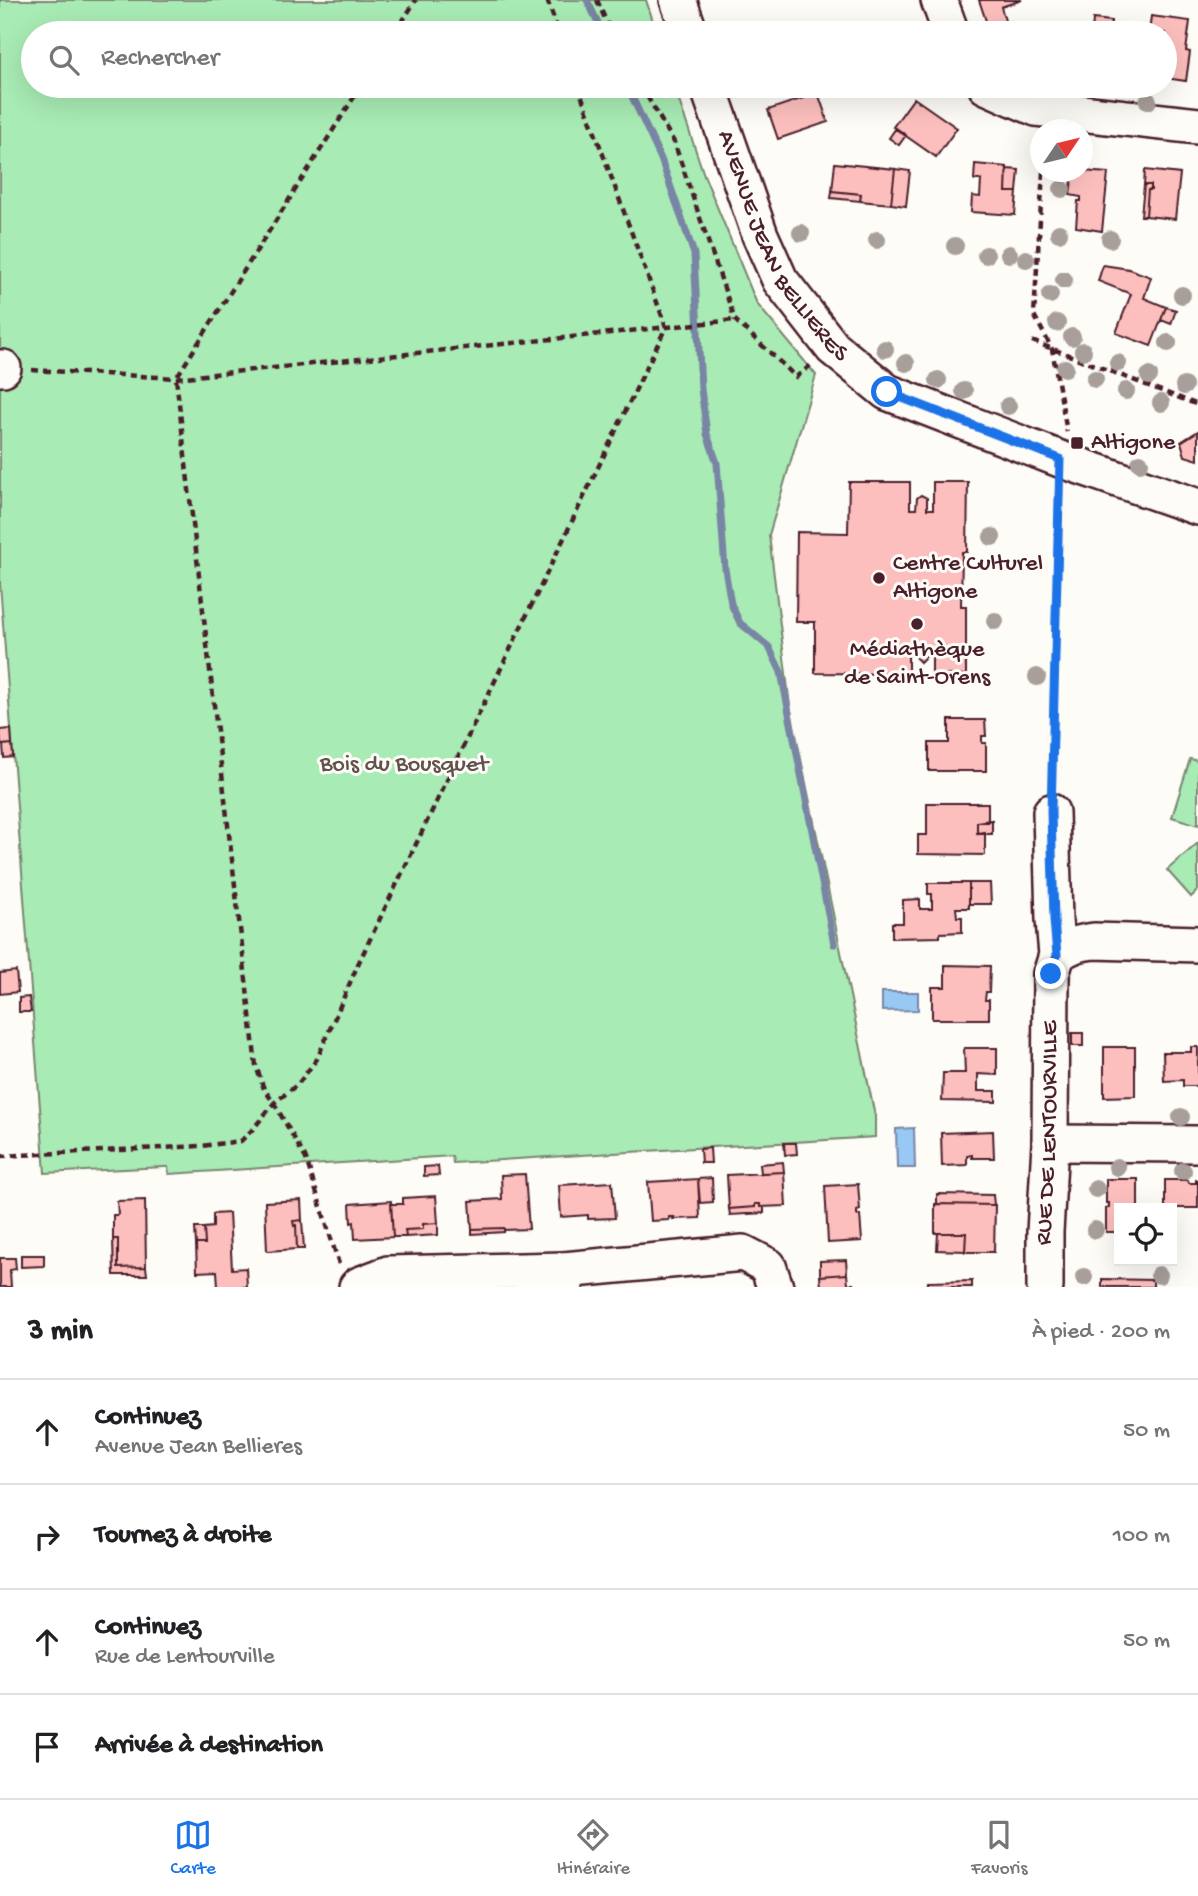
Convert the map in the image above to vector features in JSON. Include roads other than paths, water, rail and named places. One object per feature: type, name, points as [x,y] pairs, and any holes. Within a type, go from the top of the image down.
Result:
[{"type":"street","points":[[678,0],[686,21]]},
{"type":"street","points":[[939,0],[947,21]]},
{"type":"street","name":"AVENUE JEAN BELLIERES","points":[[712,98],[760,235],[780,280],[833,348],[887,392],[1064,449],[1198,507]]},
{"type":"street","points":[[1013,98],[1036,108],[1198,126]]},
{"type":"street","name":"RUE DE LENTOURVILLE","points":[[1045,1287],[1050,1143],[1051,974],[1057,955],[1051,812]]},
{"type":"street","points":[[1057,955],[1066,947],[1094,941],[1198,944]]},
{"type":"street","points":[[1050,1143],[1198,1144]]},
{"type":"street","points":[[358,1286],[387,1274],[565,1278],[743,1253],[768,1266],[775,1287]]},
{"type":"water","points":[[882,992],[918,992],[918,1010],[882,1011]]},
{"type":"water","points":[[914,1128],[915,1168],[897,1168],[896,1129]]},
{"type":"waterway","points":[[587,0],[597,21]]},
{"type":"waterway","points":[[633,98],[661,159],[694,254],[701,389],[707,434],[717,463],[725,569],[731,604],[740,623],[769,647],[781,672],[834,944]]},
{"type":"place","name":"Altigone","points":[[1077,443]]},
{"type":"place","name":"Centre Culturel Altigone","points":[[879,578]]},
{"type":"place","name":"Médiathèque de Saint-Orens","points":[[917,624]]},
{"type":"park label","name":"Bois du Bousquet","points":[[404,765]]}]
